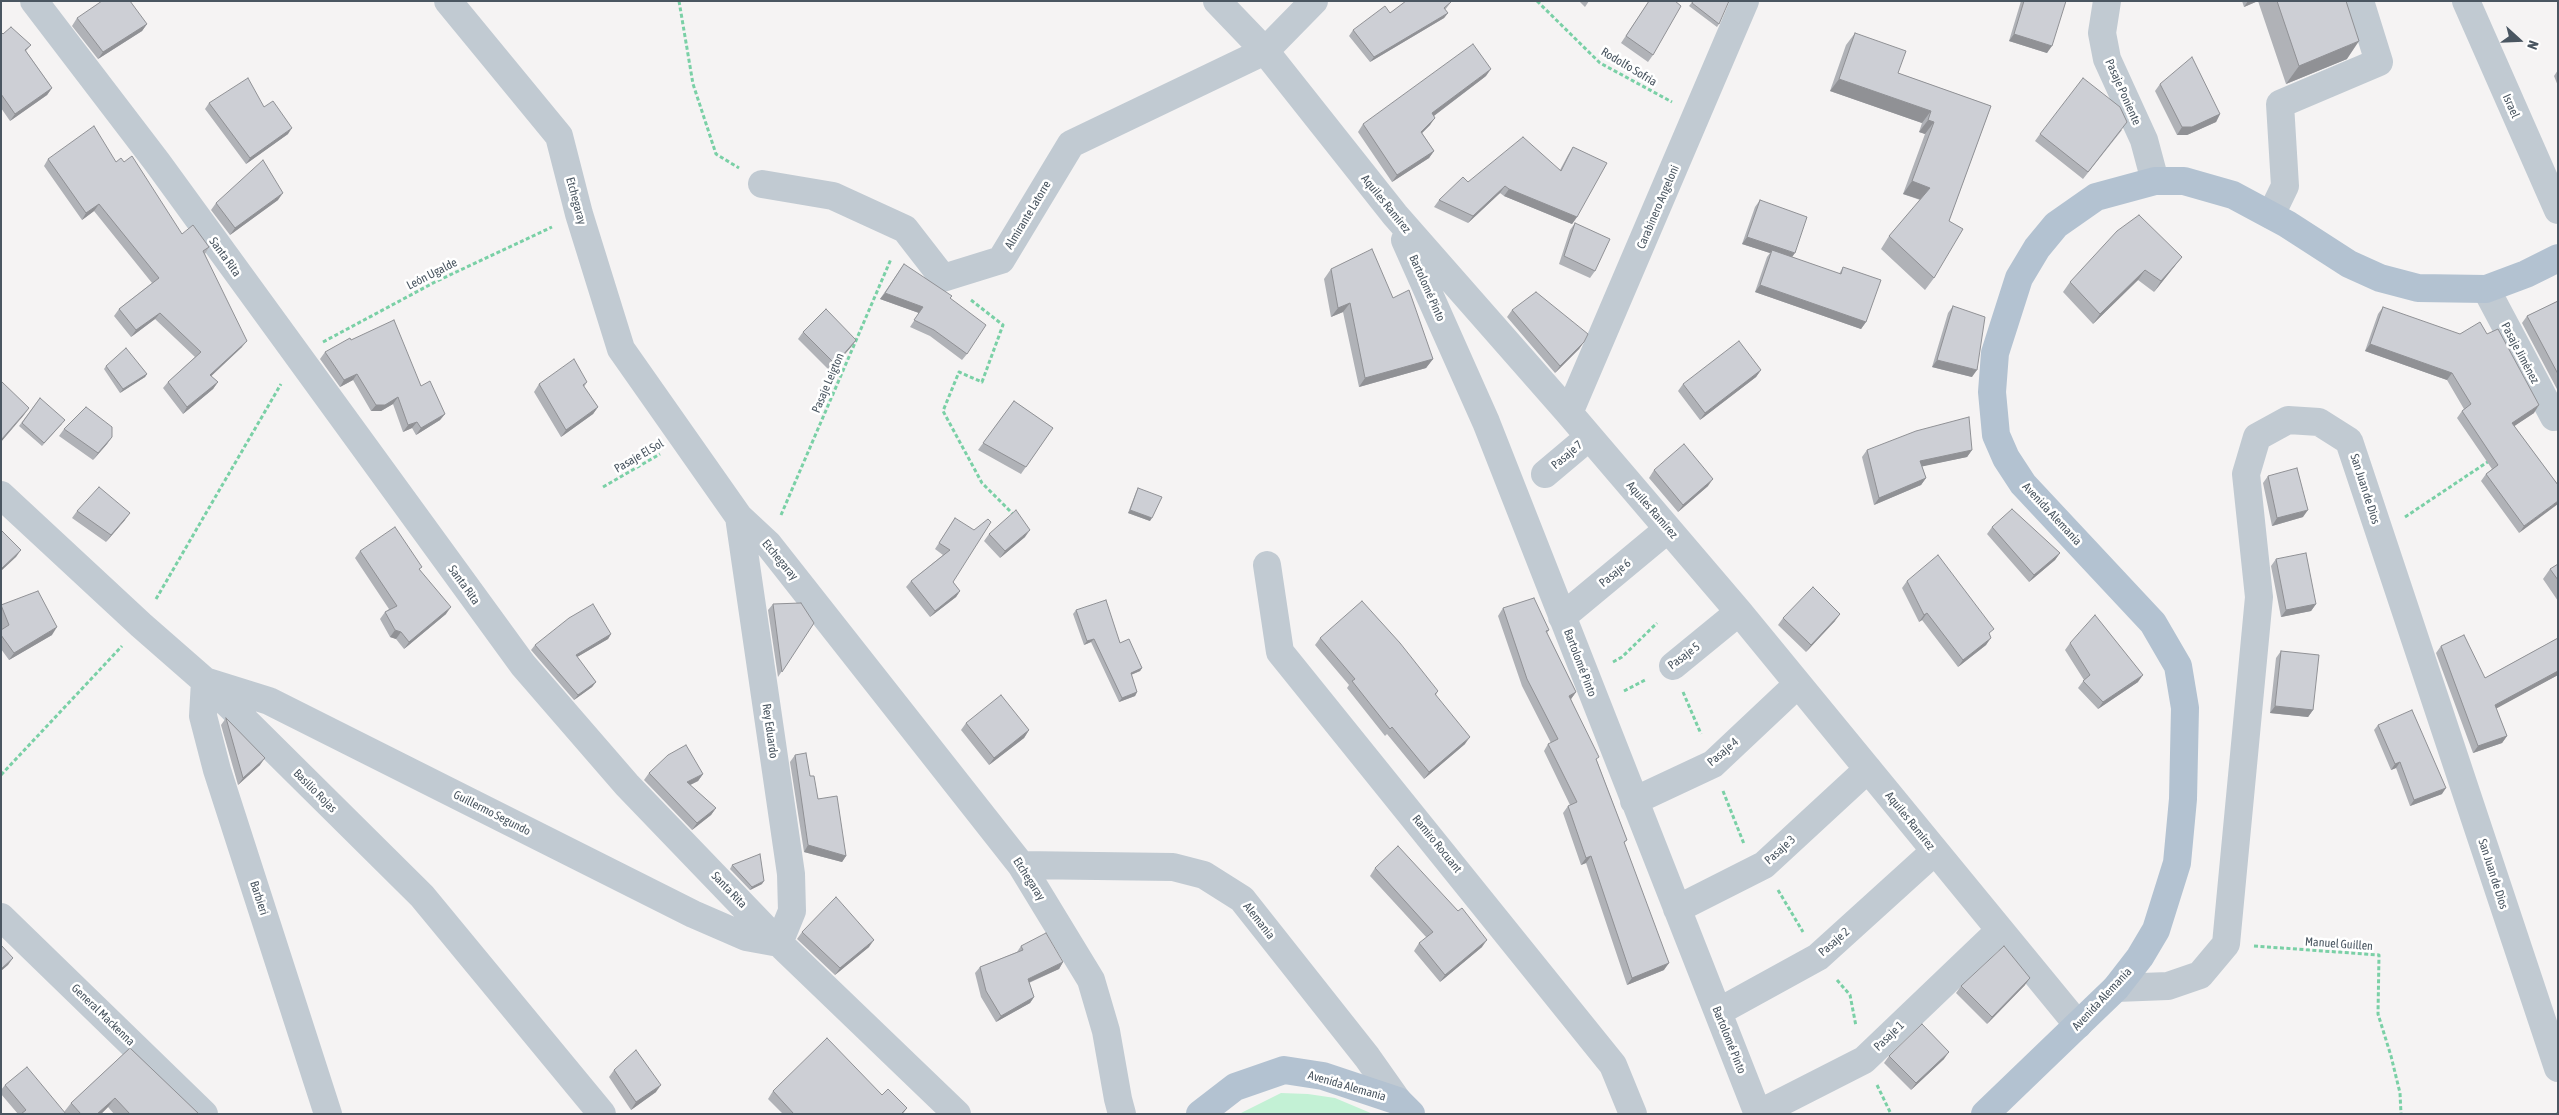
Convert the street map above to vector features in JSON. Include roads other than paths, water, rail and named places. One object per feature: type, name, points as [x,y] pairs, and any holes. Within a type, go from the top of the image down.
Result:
[{"type":"main road","name":"Avenida Alemania","points":[[1986,1114],[2116,988],[2140,958],[2156,930],[2177,863],[2183,799],[2185,708],[2178,666],[2154,623],[2023,484],[2006,458],[1996,435],[1992,392],[1995,353],[2019,278],[2036,248],[2056,225],[2096,197],[2155,181],[2184,181],[2208,186],[2233,195],[2271,215],[2349,264],[2380,278],[2418,288],[2486,288],[2526,274],[2558,258]]},
{"type":"main road","name":"Avenida Alemania","points":[[1200,1114],[1235,1087],[1284,1070],[1323,1076],[1404,1107]]},
{"type":"street","name":"Santa Rita","points":[[34,1],[157,162],[297,357],[523,665],[627,785],[779,942],[957,1114]]},
{"type":"street","name":"Etchegaray","points":[[448,1],[559,136],[579,214],[621,349],[739,517],[768,544],[1021,865],[1091,980],[1106,1031],[1122,1114]]},
{"type":"street","name":"Aquiles Ramírez","points":[[1217,1],[1265,51],[1395,215],[1569,413],[1739,612],[2078,1025]]},
{"type":"street","name":"Almirante Latorre","points":[[762,184],[834,196],[905,229],[943,278],[1001,260],[1071,144],[1265,51],[1314,1]]},
{"type":"street","name":"Carabinero Angeloni","points":[[1569,413],[1746,1]]},
{"type":"street","name":"Pasaje Poniente","points":[[2107,1],[2102,33],[2107,59],[2144,140],[2155,181]]},
{"type":"street","points":[[2271,215],[2285,186],[2280,104],[2379,62],[2360,1]]},
{"type":"street","name":"Israel","points":[[2466,1],[2558,210]]},
{"type":"street","name":"Bartolomé Pinto","points":[[1395,215],[1486,422],[1758,1114]]},
{"type":"street","name":"Pasaje Jiménez","points":[[2486,288],[2554,417]]},
{"type":"street","name":"San Juan de Dios","points":[[2116,988],[2168,986],[2200,975],[2226,944],[2259,597],[2246,474],[2257,437],[2288,420],[2319,422],[2349,442],[2556,1058]]},
{"type":"street","name":"Pasaje 7","points":[[1545,474],[1589,437]]},
{"type":"street","name":"Basilio Rojas","points":[[1,495],[141,625],[205,680],[422,896],[602,1114]]},
{"type":"street","name":"Rey Eduardo","points":[[739,517],[791,874],[792,911],[779,942]]},
{"type":"street","name":"Pasaje 6","points":[[1562,617],[1668,529]]},
{"type":"street","name":"Ramiro Rocuant","points":[[1267,565],[1280,652],[1613,1065],[1633,1114]]},
{"type":"street","name":"Pasaje 5","points":[[1673,666],[1739,612]]},
{"type":"street","name":"Guillermo Segundo","points":[[205,680],[269,701],[693,914],[746,937],[779,942]]},
{"type":"street","name":"Barbieri","points":[[205,680],[203,716],[217,770],[328,1114]]},
{"type":"street","name":"Pasaje 4","points":[[1634,801],[1713,764],[1798,684]]},
{"type":"street","name":"Pasaje 3","points":[[1677,909],[1764,865],[1868,769]]},
{"type":"street","name":"Pasaje 2","points":[[1718,1012],[1818,956],[1935,851]]},
{"type":"street","name":"Alemania","points":[[1021,865],[1173,867],[1204,875],[1242,899],[1368,1057],[1404,1107]]},
{"type":"street","name":"General Mackenna","points":[[1,917],[204,1114]]},
{"type":"street","name":"Pasaje 1","points":[[1758,1114],[1864,1060],[2000,930]]}]
